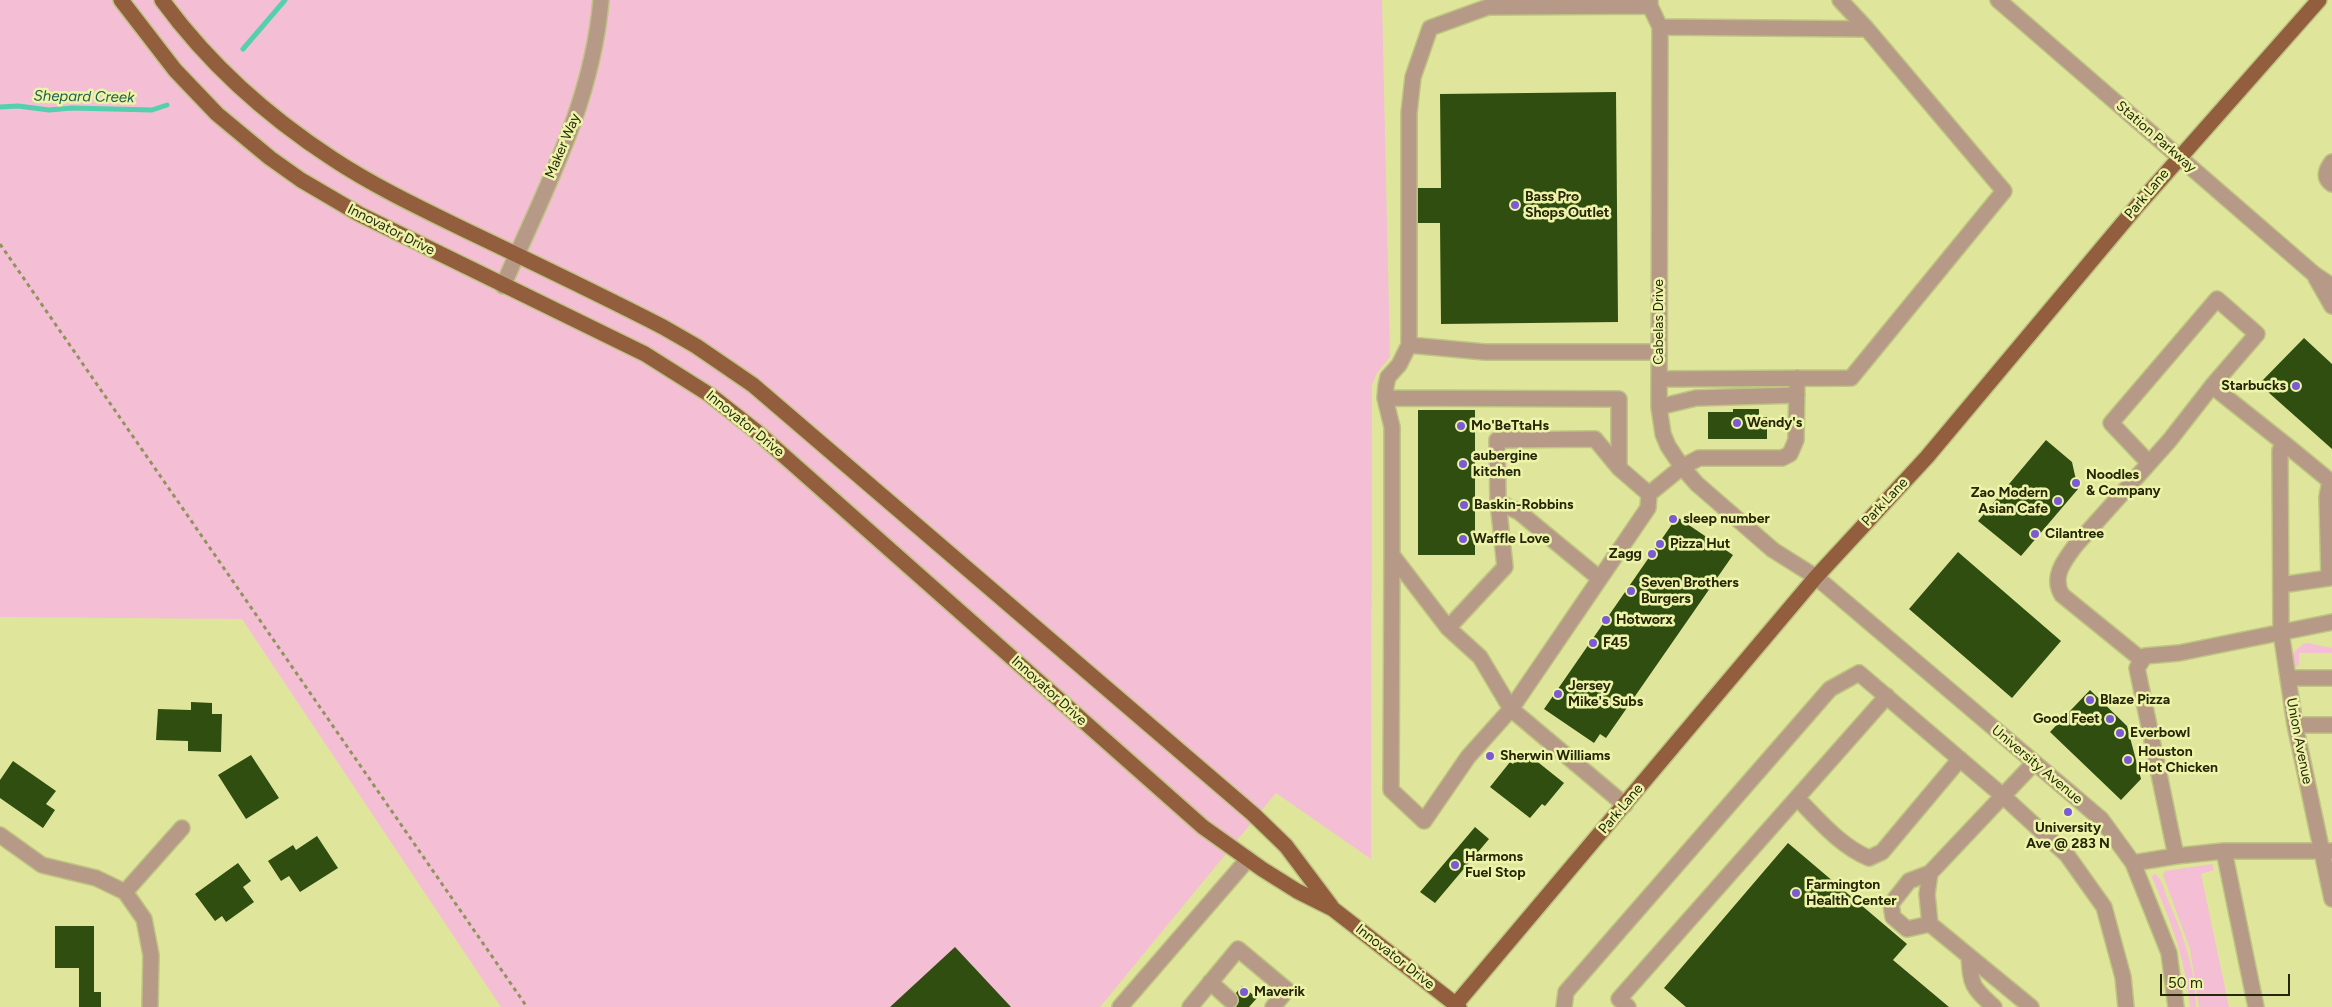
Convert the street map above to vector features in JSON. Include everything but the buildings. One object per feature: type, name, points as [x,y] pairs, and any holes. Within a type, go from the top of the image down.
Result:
[{"type":"main road","name":"Innovator Drive","points":[[121,0],[154,45],[196,92],[240,135],[270,158],[330,198],[359,214],[645,354],[678,374],[734,413],[1178,806],[1222,842],[1297,891],[1333,909],[1456,1006]]},
{"type":"main road","name":"Innovator Drive","points":[[162,0],[196,42],[231,79],[305,140],[389,193],[663,327],[728,366],[772,400],[1253,814],[1286,846],[1333,909]]},
{"type":"main road","name":"Park Lane","points":[[1456,1006],[1816,577],[1927,457],[2179,157],[2319,0]]},
{"type":"street","name":"Maker Way","points":[[503,286],[579,108],[593,60],[601,0]]},
{"type":"street","points":[[1659,379],[1851,378],[2004,191],[1867,29],[1840,0]]},
{"type":"street","name":"Station Parkway","points":[[1998,0],[2314,274],[2332,286]]},
{"type":"street","points":[[1650,3],[1488,7],[1430,28],[1413,77],[1409,113],[1409,345],[1399,365],[1388,377],[1385,398],[1392,427],[1391,790],[1424,821],[1468,757],[1511,708],[1648,508],[1649,494],[1682,467],[1699,458],[1782,458],[1790,454],[1796,440],[1797,378]]},
{"type":"street","name":"Cabelas Drive","points":[[1650,3],[1660,27],[1659,407],[1663,434],[1668,446],[1682,467],[1697,484],[1773,550],[1816,577]]},
{"type":"street","points":[[1660,27],[1867,29]]},
{"type":"street","points":[[2332,162],[2326,171],[2326,177],[2332,184]]},
{"type":"street","name":"Station Parkway","points":[[2314,274],[2332,306]]},
{"type":"street","points":[[2142,660],[2062,595],[2058,589],[2058,581],[2062,565],[2075,546],[2149,463],[2257,334],[2218,299],[2111,423],[2149,463]]},
{"type":"street","points":[[1409,345],[1485,352],[1659,352]]},
{"type":"street","points":[[2212,386],[2331,482],[2327,497],[2330,578],[2280,585]]},
{"type":"street","points":[[1659,407],[1696,398],[1797,395]]},
{"type":"street","points":[[1385,398],[1619,398],[1619,468]]},
{"type":"street","points":[[1448,628],[1505,567],[1498,502],[1497,440],[1595,439],[1619,468],[1649,494]]},
{"type":"street","name":"Union Avenue","points":[[2285,444],[2280,450],[2281,632],[2295,725],[2327,852],[2332,899]]},
{"type":"street","points":[[1498,502],[1519,512],[1599,578]]},
{"type":"street","points":[[1392,555],[1448,628],[1480,657],[1511,708],[1625,805]]},
{"type":"street","name":"University Avenue","points":[[1816,577],[2101,819],[2133,863],[2169,953],[2176,1007]]},
{"type":"street","points":[[2176,856],[2137,668],[2142,660],[2145,656],[2179,653],[2332,622]]},
{"type":"street","points":[[1564,1007],[1566,992],[1830,689],[1859,673],[2003,796],[2066,855],[2104,907],[2123,976],[2126,1007]]},
{"type":"street","points":[[2288,678],[2332,678]]},
{"type":"street","points":[[1628,1007],[1619,999],[1887,696]]},
{"type":"street","points":[[2295,725],[2332,725]]},
{"type":"street","points":[[1797,798],[1843,843],[1854,852],[1869,858],[1882,852],[1960,759]]},
{"type":"street","points":[[1930,924],[1907,929],[1893,917],[1891,904],[1910,881],[1930,873],[2034,763]]},
{"type":"street","points":[[125,892],[182,828]]},
{"type":"street","points":[[0,836],[42,865],[96,878],[125,892],[144,919],[150,955],[150,1007]]},
{"type":"street","points":[[2224,851],[2256,1007]]},
{"type":"street","points":[[2133,863],[2224,851],[2327,852]]},
{"type":"street","points":[[1120,1007],[1248,859]]},
{"type":"street","points":[[1930,873],[1927,894],[1930,924],[2031,1007]]},
{"type":"street","points":[[1194,1006],[1210,982],[1238,949],[1287,990],[1273,1007]]},
{"type":"street","points":[[1969,956],[1974,990],[1994,1007]]},
{"type":"street","points":[[1210,982],[1230,1000]]},
{"type":"path","points":[[0,244],[527,1007]]},
{"type":"shaded area","points":[[0,0],[1382,0],[1390,357],[1377,373],[1372,385],[1371,859],[1276,793],[1100,1007],[501,1007],[242,619],[0,617]]},
{"type":"shaded area","points":[[2308,643],[2332,648],[2332,653],[2299,653],[2299,666],[2292,667],[2291,655],[2303,644]]},
{"type":"shaded area","points":[[2212,864],[2214,870],[2201,874],[2229,1007],[2199,1007],[2190,949],[2163,875],[2165,871]]},
{"type":"shaded area","points":[[2155,874],[2162,884],[2187,951],[2194,979],[2196,1007],[2190,1007],[2181,958],[2172,926],[2153,880],[2152,876]]},
{"type":"waterway","name":"Shepard Creek","points":[[243,49],[285,0]]},
{"type":"waterway","name":"Shepard Creek","points":[[0,107],[18,106],[49,110],[72,108],[152,110],[167,105]]},
{"type":"place","name":"Bass Pro Shops Outlet","points":[[1515,205]]},
{"type":"place","name":"Starbucks","points":[[2296,386]]},
{"type":"place","name":"Wendy's","points":[[1737,423]]},
{"type":"place","name":"Mo'BeTtaHs","points":[[1461,426]]},
{"type":"place","name":"aubergine kitchen","points":[[1463,464]]},
{"type":"place","name":"Noodles & Company","points":[[2076,483]]},
{"type":"place","name":"Zao Modern Asian Cafe","points":[[2058,501]]},
{"type":"place","name":"Baskin-Robbins","points":[[1464,505]]},
{"type":"place","name":"sleep number","points":[[1673,519]]},
{"type":"place","name":"Cilantree","points":[[2035,534]]},
{"type":"place","name":"Waffle Love","points":[[1463,539]]},
{"type":"place","name":"Pizza Hut","points":[[1660,544]]},
{"type":"place","name":"Zagg","points":[[1652,554]]},
{"type":"place","name":"Seven Brothers Burgers","points":[[1631,591]]},
{"type":"place","name":"Hotworx","points":[[1606,620]]},
{"type":"place","name":"F45","points":[[1593,643]]},
{"type":"place","name":"Jersey Mike's Subs","points":[[1558,694]]},
{"type":"place","name":"Blaze Pizza","points":[[2090,700]]},
{"type":"place","name":"Good Feet","points":[[2110,719]]},
{"type":"place","name":"Everbowl","points":[[2120,733]]},
{"type":"place","name":"Sherwin Williams","points":[[1490,756]]},
{"type":"place","name":"Houston Hot Chicken","points":[[2128,760]]},
{"type":"place","name":"University Ave @ 283 N","points":[[2068,812]]},
{"type":"place","name":"Harmons Fuel Stop","points":[[1455,865]]},
{"type":"place","name":"Farmington Health Center","points":[[1796,893]]},
{"type":"place","name":"Maverik","points":[[1244,992]]}]
